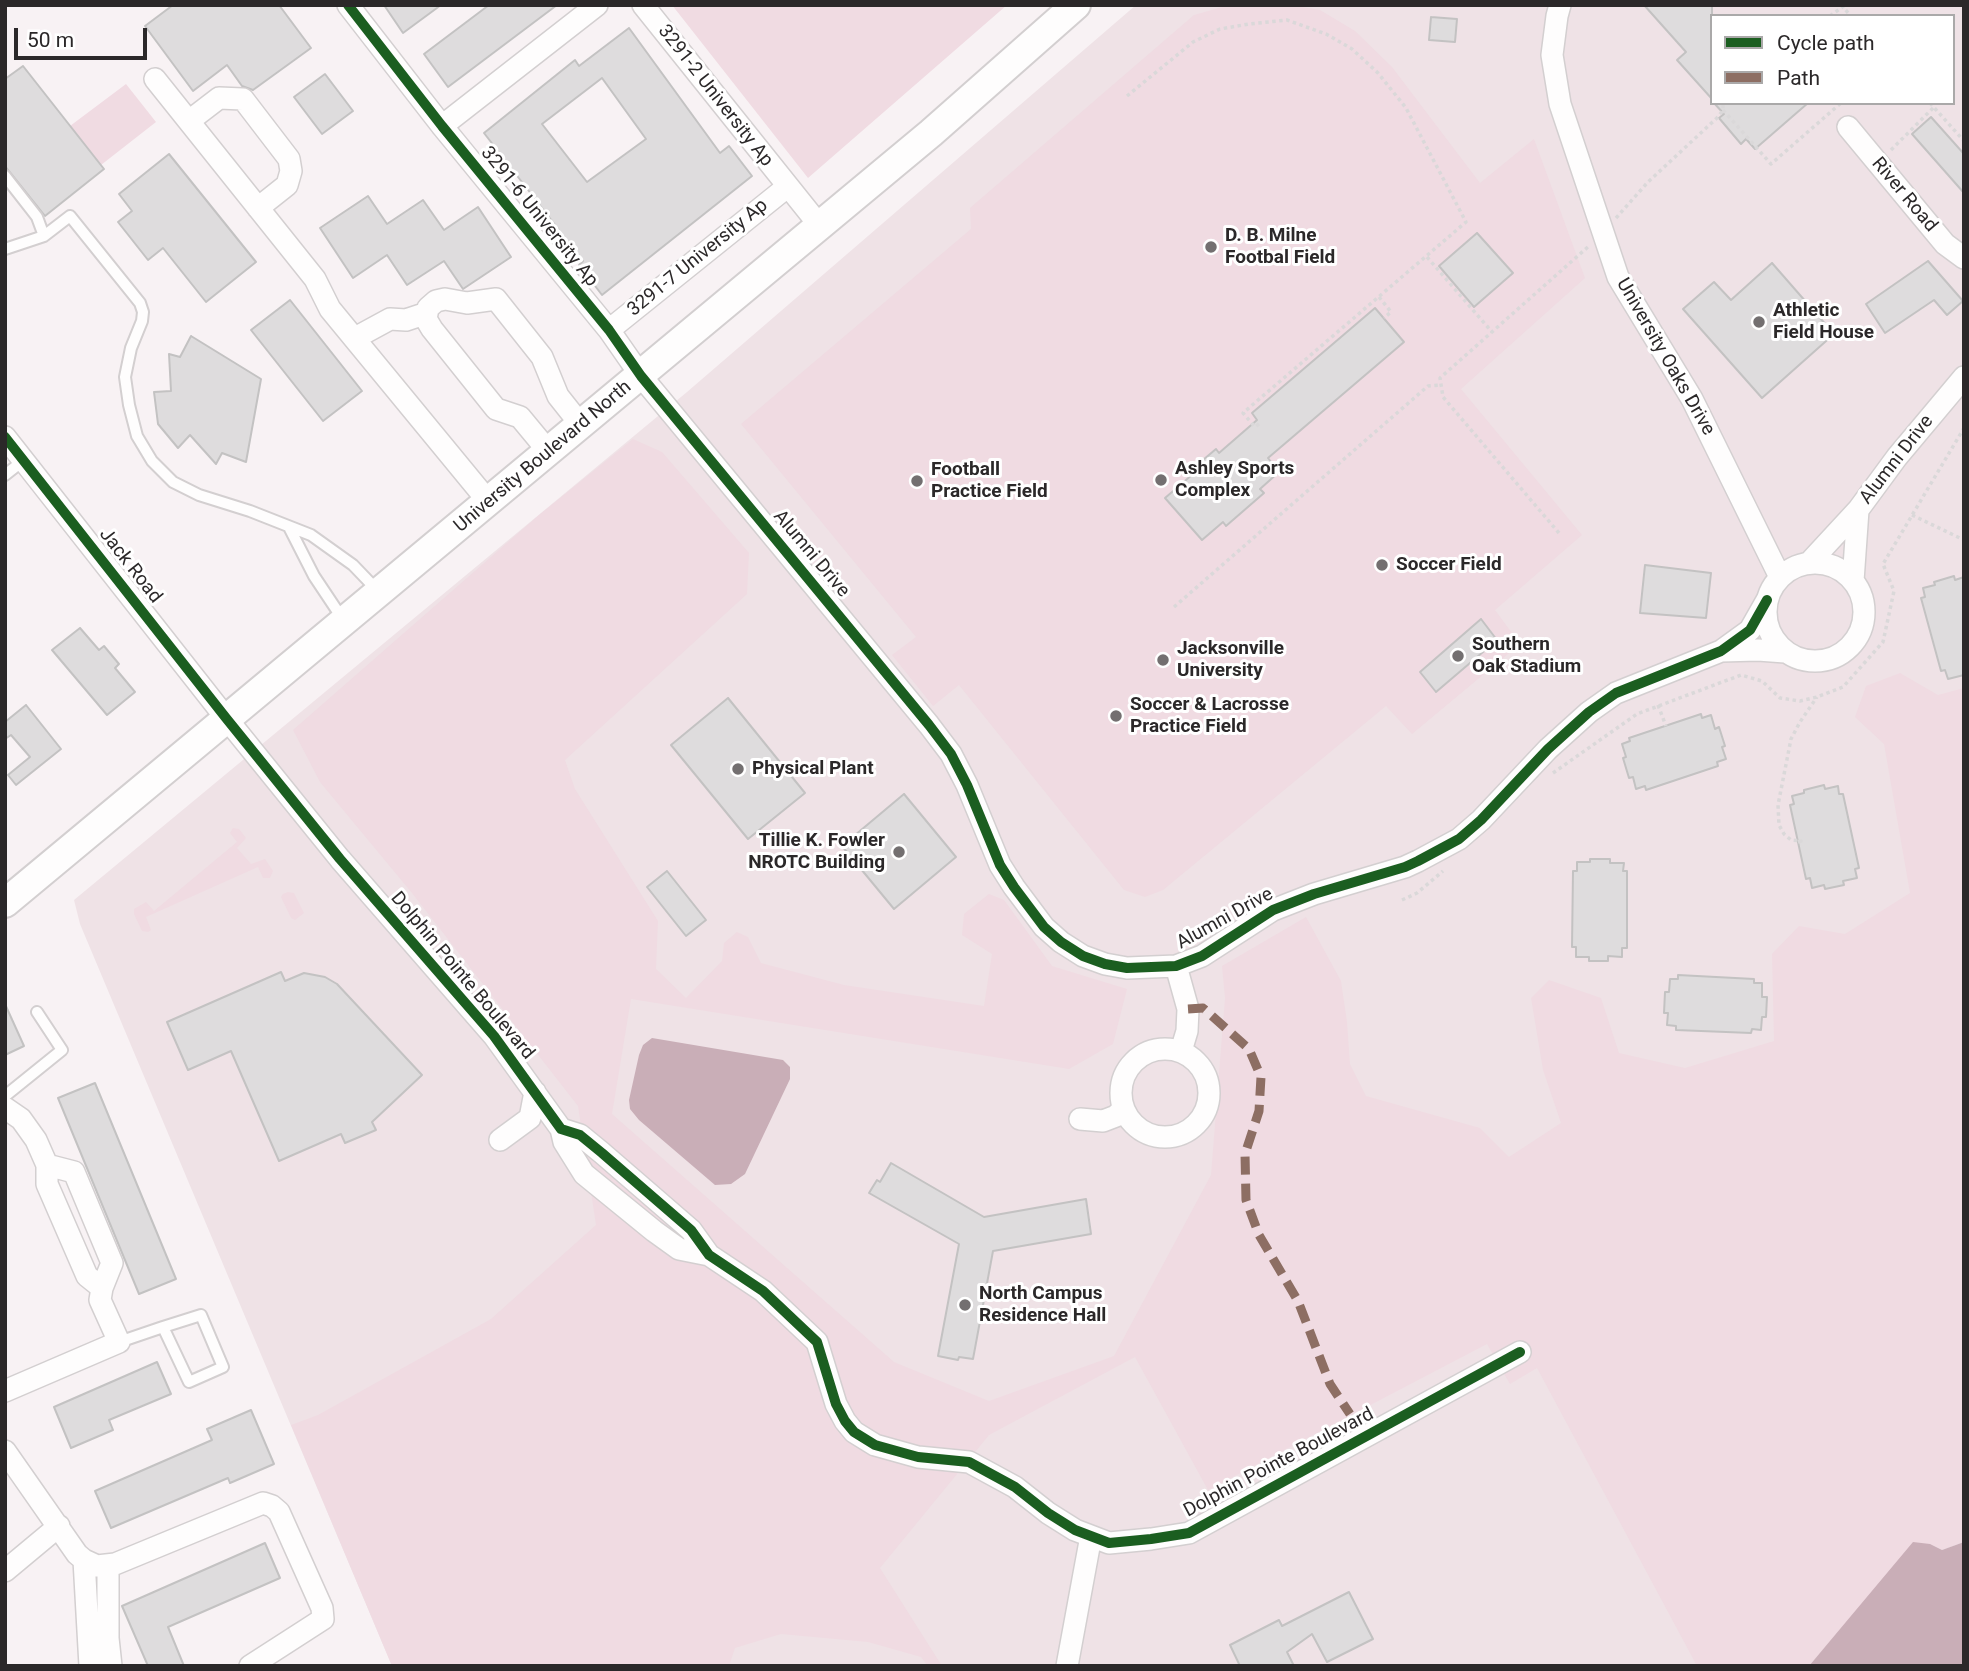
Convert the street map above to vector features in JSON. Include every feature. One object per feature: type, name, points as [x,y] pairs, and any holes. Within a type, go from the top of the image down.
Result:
[{"type":"main road","name":"University Boulevard North","points":[[5,903],[820,226],[1076,5]]},
{"type":"street","name":"3291-6 University Ap","points":[[348,5],[442,126],[608,330],[641,376]]},
{"type":"street","points":[[442,126],[597,5]]},
{"type":"street","name":"3291-2 University Ap","points":[[643,5],[820,226]]},
{"type":"street","name":"University Oaks Drive","points":[[1560,5],[1552,55],[1560,104],[1618,278],[1692,399],[1780,577]]},
{"type":"street","points":[[155,79],[315,279],[330,309],[488,501]]},
{"type":"street","points":[[189,121],[219,98],[243,99],[289,159],[291,171],[287,185],[258,208]]},
{"type":"street","name":"River Road","points":[[1848,127],[1945,244],[1964,258]]},
{"type":"street","name":"3291-7 University Ap","points":[[608,330],[787,187]]},
{"type":"street","points":[[549,452],[520,417],[496,409],[432,330],[426,319],[428,308],[436,300],[467,303],[496,299],[542,357],[558,396],[581,425]]},
{"type":"street","points":[[355,338],[390,319],[406,320],[427,313]]},
{"type":"street","name":"Alumni Drive","points":[[641,376],[951,754],[967,785],[1000,865],[1044,927],[1083,956],[1105,964],[1127,968],[1176,966],[1202,956],[1273,911],[1314,894],[1405,867],[1459,839],[1503,800],[1548,749],[1589,712],[1616,694],[1721,651],[1750,629],[1767,600]]},
{"type":"street","name":"Alumni Drive","points":[[1810,563],[1857,510],[1964,377]]},
{"type":"street","name":"Jack Road","points":[[5,437],[226,718]]},
{"type":"street","name":"Alumni Drive","points":[[1853,581],[1857,510]]},
{"type":"street","points":[[1810,563],[1826,564],[1839,569],[1853,581],[1861,595],[1864,611],[1862,626],[1850,646],[1830,659],[1815,662],[1799,659],[1785,652],[1774,640],[1765,613],[1772,587],[1780,577],[1794,568],[1810,563]]},
{"type":"street","name":"Alumni Drive","points":[[1721,651],[1785,652]]},
{"type":"street","name":"Dolphin Pointe Boulevard","points":[[226,718],[340,859],[494,1036],[561,1129],[580,1135],[602,1153],[691,1230],[709,1255],[763,1291],[817,1342],[836,1404],[845,1421],[855,1432],[875,1445],[918,1457],[969,1462],[1014,1487],[1075,1530],[1109,1543],[1151,1539],[1189,1533],[1520,1352]]},
{"type":"street","points":[[1176,966],[1188,1009],[1187,1031],[1181,1051]]},
{"type":"street","points":[[1167,1048],[1181,1051],[1194,1059],[1209,1084],[1210,1099],[1206,1113],[1197,1125],[1185,1134],[1171,1138],[1142,1132],[1131,1122],[1124,1109],[1121,1094],[1123,1080],[1134,1062],[1152,1050],[1167,1048]]},
{"type":"street","points":[[500,1140],[530,1118],[535,1092]]},
{"type":"street","points":[[5,1108],[21,1119],[36,1140],[47,1165],[47,1184],[88,1276],[102,1288]]},
{"type":"street","points":[[1080,1119],[1103,1121],[1116,1116],[1124,1109]]},
{"type":"street","points":[[561,1129],[564,1142],[584,1174],[679,1249],[709,1255]]},
{"type":"street","points":[[5,1391],[119,1342],[100,1300],[112,1263],[74,1172],[47,1165]]},
{"type":"street","points":[[5,1451],[77,1554],[97,1566],[108,1565],[263,1503],[279,1512],[322,1608],[323,1619],[250,1666]]},
{"type":"street","points":[[5,1571],[59,1526]]},
{"type":"street","points":[[1067,1666],[1091,1536]]},
{"type":"street","points":[[84,1560],[90,1666]]},
{"type":"street","points":[[108,1565],[108,1638],[111,1666]]},
{"type":"lane","points":[[5,176],[37,217],[44,236]]},
{"type":"lane","points":[[5,249],[44,236],[70,216],[140,303],[142,321],[131,348],[125,377],[137,436],[152,461],[173,482],[199,495],[250,511],[310,535],[353,565],[379,592]]},
{"type":"lane","points":[[5,475],[24,460]]},
{"type":"lane","points":[[289,527],[314,576],[344,621]]},
{"type":"lane","points":[[5,1096],[62,1050],[37,1012]]},
{"type":"lane","points":[[119,1342],[163,1327],[201,1315],[223,1367],[189,1382],[163,1327]]},
{"type":"path","points":[[1127,96],[1193,42],[1220,29],[1287,20],[1326,34],[1352,49],[1378,73],[1406,108],[1466,222],[1243,413],[1255,427],[1260,423]]},
{"type":"path","points":[[1723,105],[1723,110],[1771,164],[1839,105]]},
{"type":"path","points":[[1878,163],[1932,105],[1964,141]]},
{"type":"path","points":[[1559,533],[1443,397],[1440,378],[1602,234],[1648,183],[1723,110]]},
{"type":"path","points":[[1427,257],[1492,332]]},
{"type":"path","points":[[1379,297],[1391,312],[1384,318]]},
{"type":"path","points":[[1174,607],[1428,386],[1441,385]]},
{"type":"path","points":[[1545,779],[1619,725],[1658,705],[1741,676],[1762,681],[1780,698],[1800,701],[1843,687],[1883,642],[1894,591],[1883,564],[1964,428]]},
{"type":"path","points":[[1912,514],[1964,540]]},
{"type":"path","points":[[1798,842],[1801,841],[1791,840],[1784,834],[1779,825],[1778,805],[1791,739],[1817,697]]},
{"type":"path","points":[[1658,705],[1666,726]]},
{"type":"path","points":[[1402,900],[1416,893],[1444,870]]},
{"type":"shaded area","points":[[672,5],[1007,5],[808,178]]},
{"type":"shaded area","name":"Jacksonville University","points":[[1136,5],[1964,5],[1964,1542],[1942,1550],[1866,1601],[1809,1666],[392,1666],[80,924],[74,900],[687,392]]},
{"type":"shaded area","name":"Ashley Sports Complex","points":[[1229,5],[1291,5],[1320,10],[1355,31],[1392,67],[1480,183],[1534,139],[1585,278],[1461,389],[1582,535],[1495,610],[1520,644],[1412,734],[1386,706],[1163,890],[1145,897],[1124,890],[959,685],[933,706],[892,655],[916,637],[741,424],[971,229],[970,208],[1194,15]]},
{"type":"shaded area","points":[[126,84],[156,122],[101,165],[70,126]]},
{"type":"shaded area","points":[[633,439],[662,452],[749,553],[747,594],[565,760],[575,789],[658,921],[656,969],[686,998],[722,961],[724,943],[737,932],[748,937],[761,963],[844,985],[984,1006],[992,954],[962,935],[964,914],[989,894],[1004,900],[1052,966],[1127,989],[1113,1044],[1069,1069],[631,999],[612,1114],[894,1362],[989,1401],[1114,1356],[1211,1175],[1225,998],[1222,966],[1306,917],[1341,981],[1350,1064],[1366,1096],[1480,1128],[1509,1157],[1561,1123],[1543,1070],[1531,998],[1549,980],[1601,998],[1619,1053],[1685,1068],[1774,1041],[1772,954],[1799,926],[1845,934],[1910,893],[1884,744],[1855,717],[1866,686],[1900,673],[1938,695],[1964,688],[1964,1542],[1942,1550],[1930,1544],[1866,1601],[1809,1666],[1697,1666],[1537,1368],[1510,1384],[1487,1344],[1208,1490],[1135,1357],[989,1435],[880,1568],[942,1666],[928,1666],[921,1657],[868,1642],[781,1634],[735,1648],[729,1666],[392,1666],[291,1425],[318,1415],[491,1319],[596,1225],[578,1106],[412,893],[320,782],[293,730],[539,515]]},
{"type":"shaded area","points":[[233,828],[239,829],[246,838],[237,848],[251,864],[265,859],[273,871],[270,878],[263,878],[258,867],[146,917],[151,930],[142,931],[134,909],[146,902],[154,911],[237,842],[230,833]]},
{"type":"shaded area","points":[[288,892],[294,893],[304,913],[295,920],[291,918],[281,897]]},
{"type":"shaded area","points":[[652,1038],[783,1060],[790,1067],[790,1079],[745,1174],[731,1184],[715,1185],[639,1120],[630,1109],[629,1100],[639,1055],[643,1045]]},
{"type":"shaded area","points":[[1913,1542],[1930,1544],[1942,1550],[1964,1542],[1964,1666],[1809,1666]]},
{"type":"building","points":[[173,5],[279,5],[311,48],[253,90],[242,86],[227,65],[193,91],[145,26]]},
{"type":"building","points":[[384,5],[441,5],[403,33]]},
{"type":"building","points":[[489,5],[557,5],[448,87],[424,54]]},
{"type":"building","points":[[1644,5],[1712,5],[1710,97],[1677,60],[1686,52]]},
{"type":"building","points":[[1431,17],[1457,19],[1455,42],[1429,40]]},
{"type":"building","points":[[629,28],[720,153],[729,146],[752,176],[602,295],[579,265],[583,261],[484,133],[575,60],[579,66]],"holes":[[[602,78],[646,139],[587,182],[542,124]]]},
{"type":"building","points":[[23,66],[104,169],[45,216],[5,166],[5,79]]},
{"type":"building","points":[[325,74],[353,111],[322,134],[294,97]]},
{"type":"building","points":[[1716,105],[1806,105],[1755,149],[1746,139],[1741,144],[1719,118],[1724,114]]},
{"type":"building","points":[[1931,117],[1964,154],[1964,193],[1912,134]]},
{"type":"building","points":[[169,154],[256,262],[206,302],[163,248],[148,260],[118,222],[132,211],[119,194]]},
{"type":"building","points":[[368,196],[387,224],[423,200],[444,230],[478,207],[511,257],[463,289],[444,261],[407,285],[387,255],[353,278],[320,228]]},
{"type":"building","points":[[1477,233],[1513,273],[1474,307],[1439,266]]},
{"type":"building","points":[[1928,261],[1963,301],[1947,315],[1934,300],[1885,333],[1866,304]]},
{"type":"building","name":"Athletic Field House","points":[[1772,263],[1834,334],[1762,398],[1683,309],[1714,282],[1731,300]]},
{"type":"building","points":[[290,300],[362,391],[323,421],[251,330]]},
{"type":"building","points":[[1375,308],[1404,342],[1268,458],[1279,472],[1260,489],[1264,493],[1226,526],[1223,522],[1202,540],[1165,498],[1193,474],[1191,470],[1216,449],[1219,453],[1257,420],[1252,413]]},
{"type":"building","points":[[191,336],[261,379],[246,462],[222,453],[216,464],[190,435],[178,448],[158,424],[154,392],[171,391],[169,354],[180,357]]},
{"type":"building","points":[[1645,565],[1711,573],[1706,618],[1640,613]]},
{"type":"building","points":[[1954,576],[1955,580],[1964,577],[1964,675],[1948,679],[1945,670],[1941,671],[1921,598],[1925,597],[1923,588]]},
{"type":"building","name":"Southern Oak Stadium","points":[[1481,619],[1497,640],[1436,692],[1420,672]]},
{"type":"building","points":[[80,628],[99,650],[104,646],[119,664],[115,668],[135,692],[107,715],[52,650]]},
{"type":"building","name":"Physical Plant","points":[[728,698],[805,793],[748,839],[671,745]]},
{"type":"building","points":[[26,705],[61,749],[16,785],[8,775],[30,757],[11,735],[5,739],[5,722]]},
{"type":"building","points":[[1701,714],[1702,718],[1711,715],[1715,729],[1719,727],[1726,759],[1717,762],[1718,766],[1646,790],[1645,786],[1636,789],[1633,777],[1629,778],[1622,744],[1630,741],[1629,738]]},
{"type":"building","points":[[1824,785],[1825,789],[1838,786],[1839,794],[1843,794],[1859,868],[1855,869],[1857,878],[1843,881],[1844,885],[1825,889],[1824,885],[1812,888],[1810,878],[1806,879],[1790,805],[1794,804],[1792,796]]},
{"type":"building","name":"Tillie K. Fowler NROTC Building","points":[[904,794],[956,857],[894,909],[842,846]]},
{"type":"building","points":[[1590,859],[1610,859],[1610,863],[1624,863],[1623,871],[1627,871],[1627,948],[1622,948],[1622,957],[1608,956],[1608,961],[1589,961],[1589,957],[1576,957],[1576,947],[1572,947],[1573,871],[1577,871],[1577,862],[1590,862]]},
{"type":"building","points":[[667,871],[706,920],[686,936],[647,887]]},
{"type":"building","points":[[281,972],[285,981],[304,973],[325,977],[337,984],[422,1075],[372,1122],[376,1130],[345,1143],[341,1134],[279,1161],[231,1051],[188,1070],[167,1022]]},
{"type":"building","points":[[1678,975],[1754,979],[1754,983],[1762,983],[1762,997],[1767,997],[1766,1017],[1762,1017],[1761,1030],[1752,1029],[1751,1033],[1676,1030],[1676,1026],[1667,1025],[1668,1013],[1664,1013],[1665,992],[1669,992],[1670,979],[1678,979]]},
{"type":"building","points":[[5,1004],[24,1046],[5,1055]]},
{"type":"building","points":[[95,1083],[176,1279],[139,1294],[58,1098]]},
{"type":"building","name":"North Campus Residence Hall","points":[[891,1163],[984,1217],[1086,1199],[1091,1234],[993,1251],[973,1359],[959,1357],[958,1360],[938,1356],[959,1244],[869,1193],[877,1180],[880,1182]]},
{"type":"building","points":[[157,1362],[171,1394],[109,1420],[113,1430],[71,1448],[54,1407]]},
{"type":"building","points":[[251,1410],[274,1464],[230,1483],[228,1478],[111,1528],[95,1491],[212,1440],[207,1429]]},
{"type":"building","points":[[265,1543],[280,1578],[168,1627],[184,1666],[148,1666],[122,1606]]},
{"type":"building","points":[[1349,1592],[1373,1639],[1327,1662],[1312,1634],[1287,1652],[1294,1666],[1240,1666],[1230,1645],[1279,1620],[1282,1626]]},
{"type":"marked path","points":[[1188,1009],[1203,1008],[1249,1049],[1261,1077],[1259,1111],[1245,1154],[1246,1200],[1259,1235],[1298,1301],[1330,1384],[1350,1414]]},
{"type":"cycle path","points":[[348,5],[442,126],[609,330],[641,376],[929,725],[951,754],[967,785],[1000,865],[1014,887],[1044,927],[1083,956],[1127,968],[1176,966],[1202,956],[1273,910],[1418,861],[1459,839],[1481,820],[1548,749],[1589,712],[1616,693],[1721,651],[1750,630],[1767,600]]},
{"type":"cycle path","points":[[5,437],[340,859],[494,1036],[561,1129],[580,1135],[602,1153],[691,1230],[709,1255],[763,1291],[817,1342],[836,1404],[845,1421],[854,1432],[875,1445],[918,1457],[969,1462],[1015,1487],[1075,1530],[1109,1543],[1151,1539],[1189,1533],[1520,1352]]},
{"type":"place","name":"D. B. Milne Footbal Field","points":[[1211,247]]},
{"type":"place","name":"Athletic Field House","points":[[1759,322]]},
{"type":"place","name":"Ashley Sports Complex","points":[[1161,480]]},
{"type":"place","name":"Football Practice Field","points":[[917,481]]},
{"type":"place","name":"Soccer Field","points":[[1382,565]]},
{"type":"place","name":"Southern Oak Stadium","points":[[1458,656]]},
{"type":"place","name":"Jacksonville University","points":[[1163,660]]},
{"type":"place","name":"Soccer & Lacrosse Practice Field","points":[[1116,716]]},
{"type":"place","name":"Physical Plant","points":[[738,769]]},
{"type":"place","name":"Tillie K. Fowler NROTC Building","points":[[899,852]]},
{"type":"place","name":"North Campus Residence Hall","points":[[965,1305]]}]
